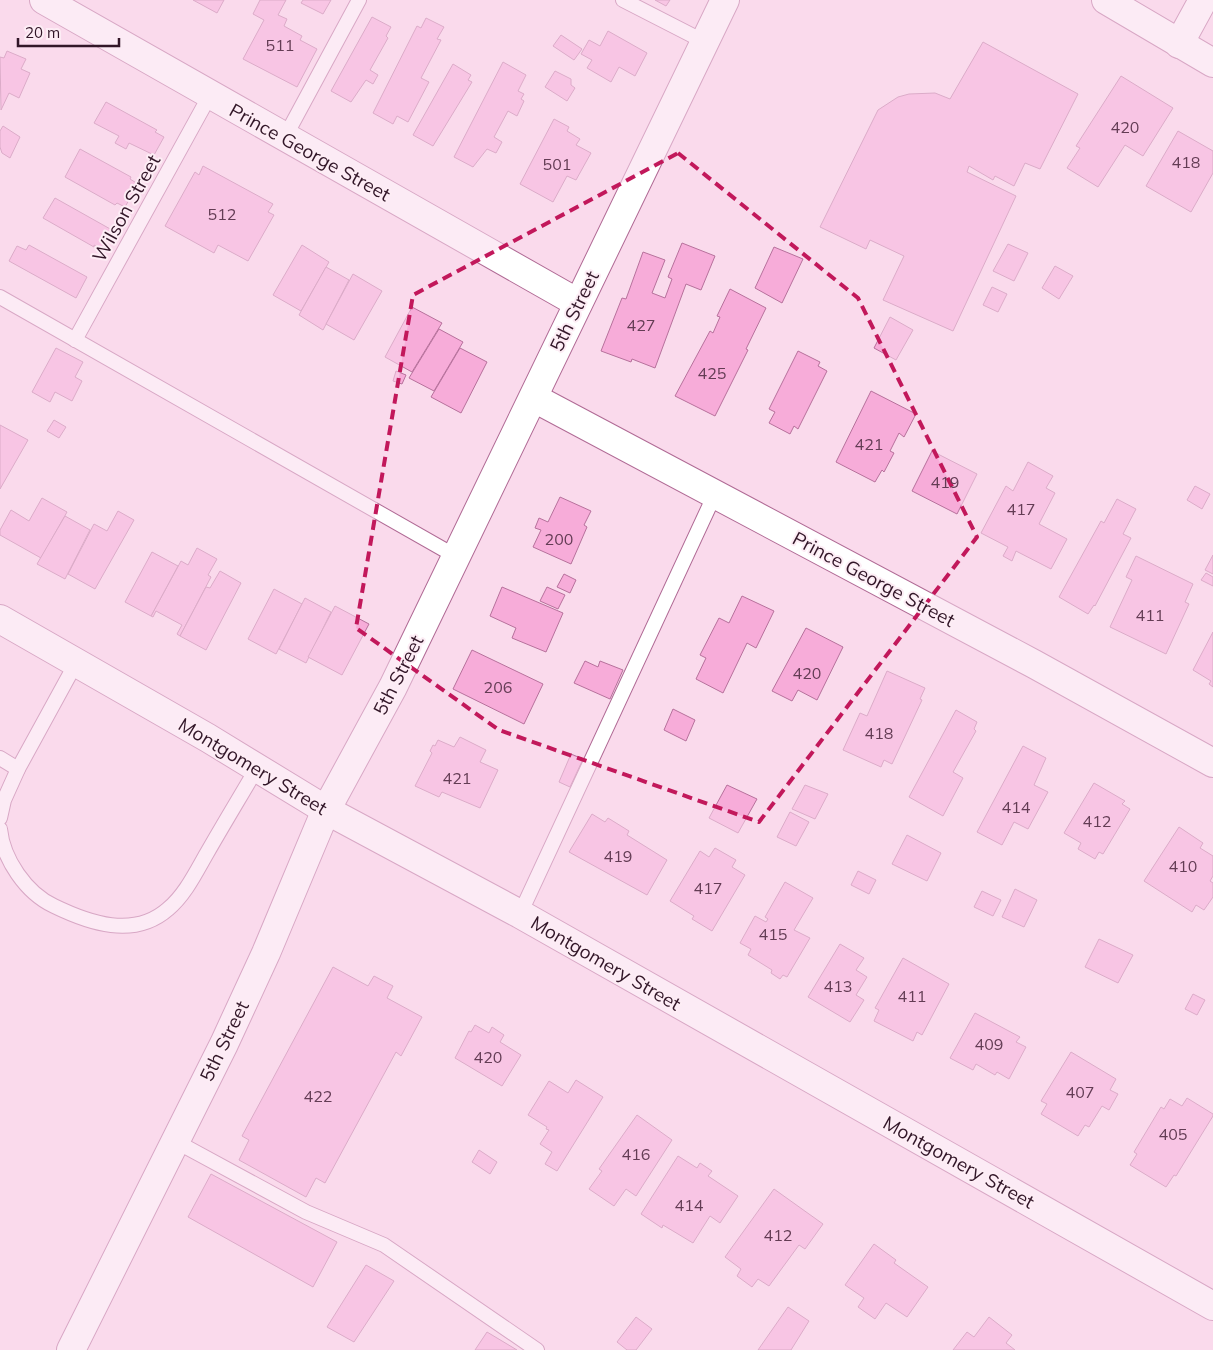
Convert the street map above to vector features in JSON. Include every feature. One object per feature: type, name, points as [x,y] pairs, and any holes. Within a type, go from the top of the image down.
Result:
[{"type":"street","name":"Prince George Street","points":[[44,0],[284,138],[578,303]]},
{"type":"street","name":"5th Street","points":[[71,1350],[266,953],[326,810],[393,687],[725,0]]},
{"type":"street","points":[[1106,0],[1213,63]]},
{"type":"street","points":[[1179,44],[1203,0]]},
{"type":"street","name":"Prince George Street","points":[[534,398],[1034,664],[1213,763]]},
{"type":"street","name":"Montgomery Street","points":[[0,619],[326,810],[520,914],[1213,1306]]},
{"type":"lane","points":[[284,138],[359,0]]},
{"type":"lane","points":[[623,0],[705,42]]},
{"type":"lane","name":"Wilson Street","points":[[75,340],[210,95]]},
{"type":"lane","points":[[0,298],[457,557]]},
{"type":"lane","points":[[520,914],[715,494]]},
{"type":"lane","points":[[0,818],[4,800],[18,769],[76,662]]},
{"type":"lane","points":[[0,758],[18,769]]},
{"type":"lane","points":[[0,829],[1,842],[12,866],[29,887],[49,904],[81,919],[108,926],[132,926],[151,920],[168,909],[190,882],[257,768]]},
{"type":"lane","points":[[175,1141],[306,1212],[384,1245],[537,1350]]},
{"type":"highlighted area","points":[[678,153],[858,298],[977,537],[759,822],[499,730],[356,628],[413,295]]},
{"type":"building","points":[[193,0],[224,0],[217,13]]},
{"type":"building","points":[[260,0],[286,0],[278,15],[287,19],[284,26],[302,36],[300,40],[317,49],[297,87],[243,59],[264,20],[253,14]]},
{"type":"building","points":[[303,0],[331,0],[323,14],[301,3]]},
{"type":"building","points":[[655,0],[670,0],[666,6]]},
{"type":"building","points":[[372,17],[391,27],[386,36],[388,38],[370,70],[378,75],[373,84],[366,80],[351,102],[331,91]]},
{"type":"building","points":[[426,18],[444,27],[437,39],[441,40],[421,78],[429,82],[408,122],[397,116],[393,124],[373,113],[417,26],[421,28]]},
{"type":"building","points":[[608,31],[647,53],[635,76],[619,67],[611,82],[587,68],[592,60],[581,54],[589,40],[600,46]]},
{"type":"building","points":[[561,35],[582,49],[574,60],[553,46]]},
{"type":"building","points":[[983,42],[1078,94],[1040,169],[1025,163],[1014,186],[995,176],[993,180],[969,166],[967,172],[1016,196],[953,331],[883,300],[904,256],[870,240],[866,249],[820,227],[878,110],[898,97],[909,94],[935,93],[950,99]]},
{"type":"building","points":[[7,51],[26,59],[21,69],[30,73],[19,98],[9,93],[1,110],[0,57],[4,58]]},
{"type":"building","points":[[503,62],[526,75],[518,91],[524,94],[521,99],[524,101],[517,116],[508,111],[494,137],[502,142],[496,153],[487,149],[473,167],[454,157]]},
{"type":"building","points":[[453,64],[471,75],[468,80],[472,82],[433,146],[413,135]]},
{"type":"building","points":[[555,71],[571,79],[571,85],[575,88],[567,101],[545,87]]},
{"type":"building","points":[[1121,76],[1173,108],[1143,156],[1125,145],[1098,187],[1067,168],[1080,148],[1076,146]]},
{"type":"building","points":[[106,102],[157,130],[155,132],[164,137],[154,155],[129,143],[126,149],[115,143],[119,136],[94,123]]},
{"type":"building","points":[[554,119],[569,127],[567,131],[580,139],[576,145],[591,153],[576,180],[567,176],[553,202],[520,184]]},
{"type":"building","points":[[3,126],[20,137],[10,158],[2,153],[0,147],[0,131]]},
{"type":"building","points":[[1178,131],[1213,151],[1213,173],[1191,212],[1146,186]]},
{"type":"building","points":[[80,149],[131,177],[130,179],[138,184],[125,207],[117,203],[115,205],[65,177]]},
{"type":"building","points":[[203,166],[273,204],[268,212],[274,215],[248,261],[218,245],[214,253],[165,226],[195,172],[199,175]]},
{"type":"building","points":[[55,198],[112,230],[102,249],[94,245],[94,247],[43,218]]},
{"type":"building","points":[[682,243],[715,256],[701,290],[686,284],[655,368],[632,359],[631,362],[601,351],[622,298],[626,299],[643,252],[665,260],[652,293],[665,298],[672,279],[668,277]]},
{"type":"building","points":[[1008,244],[1028,253],[1014,281],[993,271]]},
{"type":"building","points":[[29,245],[87,277],[76,298],[9,261],[17,246],[26,250]]},
{"type":"building","points":[[302,245],[329,262],[301,311],[273,295]]},
{"type":"building","points":[[774,247],[803,259],[782,303],[755,288]]},
{"type":"building","points":[[1055,266],[1073,276],[1059,299],[1042,288]]},
{"type":"building","points":[[326,267],[349,280],[323,330],[299,315]]},
{"type":"building","points":[[353,274],[382,291],[354,340],[326,324]]},
{"type":"building","points":[[992,287],[1007,294],[998,312],[983,305]]},
{"type":"building","points":[[730,289],[766,308],[746,349],[748,350],[715,416],[675,396],[710,331],[713,333],[720,317],[717,316]]},
{"type":"building","points":[[412,307],[442,323],[412,372],[385,357]]},
{"type":"building","points":[[890,317],[913,330],[896,360],[874,348]]},
{"type":"building","points":[[439,329],[463,342],[434,391],[409,378]]},
{"type":"building","points":[[56,348],[83,362],[75,377],[82,381],[72,401],[55,392],[50,402],[32,392]]},
{"type":"building","points":[[460,348],[487,362],[461,413],[431,397]]},
{"type":"building","points":[[798,351],[820,362],[818,366],[827,371],[798,429],[794,426],[790,434],[769,423],[775,412],[769,409]]},
{"type":"building","points":[[396,371],[406,375],[402,384],[393,381]]},
{"type":"building","points":[[871,391],[916,414],[904,437],[899,433],[890,451],[894,453],[884,472],[882,470],[875,482],[836,462]]},
{"type":"building","points":[[54,420],[66,427],[59,438],[47,431]]},
{"type":"building","points":[[0,425],[28,440],[0,489]]},
{"type":"building","points":[[932,451],[977,474],[957,514],[912,491]]},
{"type":"building","points":[[1028,462],[1053,476],[1046,488],[1055,493],[1039,524],[1067,539],[1051,569],[1016,551],[1012,561],[1003,556],[1008,547],[981,533],[1006,486],[1013,491]]},
{"type":"building","points":[[1195,486],[1210,494],[1202,509],[1187,500]]},
{"type":"building","points":[[560,497],[591,511],[584,525],[587,527],[571,564],[533,547],[541,530],[535,528],[539,518],[548,522]]},
{"type":"building","points":[[42,498],[67,512],[41,558],[0,535],[0,530],[11,510],[29,521]]},
{"type":"building","points":[[1117,499],[1136,509],[1123,534],[1131,538],[1095,606],[1088,614],[1059,597],[1101,521],[1104,523]]},
{"type":"building","points":[[118,511],[134,520],[95,589],[68,574],[94,524],[107,531]]},
{"type":"building","points":[[65,516],[90,530],[65,579],[37,564]]},
{"type":"building","points":[[197,548],[217,559],[208,575],[211,577],[180,636],[177,634],[182,625],[156,611],[153,617],[151,616],[181,561],[188,565]]},
{"type":"building","points":[[152,552],[178,566],[151,616],[125,602]]},
{"type":"building","points":[[1213,555],[1213,574],[1205,570]]},
{"type":"building","points":[[1136,556],[1193,584],[1185,602],[1189,604],[1166,654],[1110,627],[1132,580],[1126,577]]},
{"type":"building","points":[[220,571],[241,583],[206,650],[180,636],[206,587],[210,588]]},
{"type":"building","points":[[1206,573],[1213,577],[1213,586],[1201,580]]},
{"type":"building","points":[[564,574],[576,580],[570,593],[557,587]]},
{"type":"building","points":[[502,587],[563,613],[546,652],[512,638],[516,628],[490,616]]},
{"type":"building","points":[[547,587],[565,595],[558,609],[540,601]]},
{"type":"building","points":[[274,589],[302,604],[276,654],[248,639]]},
{"type":"building","points":[[742,596],[774,611],[756,648],[747,643],[723,693],[696,679],[706,658],[700,655],[719,618],[729,623]]},
{"type":"building","points":[[305,598],[331,612],[306,663],[279,649]]},
{"type":"building","points":[[335,606],[369,624],[342,675],[308,657]]},
{"type":"building","points":[[806,628],[843,647],[817,700],[798,690],[792,701],[772,691]]},
{"type":"building","points":[[1213,632],[1213,687],[1209,684],[1211,681],[1193,670]]},
{"type":"building","points":[[472,650],[543,684],[524,724],[453,689]]},
{"type":"building","points":[[585,661],[598,667],[600,661],[623,670],[610,699],[574,683]]},
{"type":"building","points":[[887,671],[925,688],[920,699],[922,700],[892,764],[884,760],[881,767],[843,750],[860,713],[867,716]]},
{"type":"building","points":[[673,709],[695,720],[686,741],[664,730]]},
{"type":"building","points":[[956,710],[977,722],[974,729],[976,731],[953,772],[963,778],[943,816],[909,797]]},
{"type":"building","points":[[460,737],[486,750],[480,762],[498,770],[480,808],[442,792],[439,797],[415,786],[432,753],[430,751],[433,745],[435,746],[438,740],[454,747]]},
{"type":"building","points":[[1023,746],[1046,758],[1034,785],[1048,792],[1028,829],[1014,822],[1002,845],[977,832]]},
{"type":"building","points":[[571,754],[583,759],[570,787],[559,782]]},
{"type":"building","points":[[1094,783],[1125,801],[1122,804],[1130,809],[1103,854],[1099,852],[1095,859],[1078,849],[1081,843],[1064,833]]},
{"type":"building","points":[[727,785],[757,799],[738,833],[709,818]]},
{"type":"building","points":[[805,785],[828,794],[815,819],[792,809]]},
{"type":"building","points":[[790,812],[809,822],[796,846],[777,837]]},
{"type":"building","points":[[592,814],[605,822],[608,818],[629,831],[627,835],[667,860],[647,895],[569,852]]},
{"type":"building","points":[[1179,827],[1203,843],[1200,848],[1213,856],[1213,876],[1210,881],[1213,883],[1213,897],[1204,910],[1196,905],[1192,912],[1144,881]]},
{"type":"building","points":[[907,835],[941,853],[927,881],[892,864]]},
{"type":"building","points":[[715,848],[736,860],[732,867],[745,875],[712,931],[692,919],[694,916],[670,901],[700,851],[709,857]]},
{"type":"building","points":[[858,871],[876,880],[869,894],[851,885]]},
{"type":"building","points":[[785,882],[813,898],[794,930],[810,938],[787,977],[783,975],[780,979],[771,973],[772,970],[748,955],[751,949],[740,943],[755,916],[766,922],[768,919],[765,917]]},
{"type":"building","points":[[1015,889],[1037,900],[1024,927],[1002,917]]},
{"type":"building","points":[[982,891],[1001,900],[993,916],[974,907]]},
{"type":"building","points":[[1099,939],[1133,955],[1118,983],[1085,967]]},
{"type":"building","points":[[840,944],[864,958],[856,970],[867,977],[856,995],[864,1000],[850,1022],[808,997]]},
{"type":"building","points":[[903,958],[949,984],[922,1035],[917,1032],[913,1041],[874,1021],[879,1010],[875,1008]]},
{"type":"building","points":[[333,967],[368,986],[374,976],[393,986],[387,998],[422,1017],[401,1056],[396,1052],[325,1183],[316,1178],[306,1197],[239,1160],[249,1140],[242,1136]]},
{"type":"building","points":[[1193,994],[1205,1000],[1197,1015],[1185,1009]]},
{"type":"building","points":[[975,1013],[1020,1037],[1016,1042],[1026,1047],[1009,1079],[997,1072],[995,1075],[976,1064],[973,1070],[950,1058]]},
{"type":"building","points":[[475,1025],[489,1033],[492,1027],[504,1035],[500,1042],[521,1055],[502,1086],[455,1058],[469,1031],[471,1032]]},
{"type":"building","points":[[1071,1052],[1116,1079],[1110,1090],[1118,1094],[1109,1110],[1102,1106],[1089,1127],[1085,1125],[1078,1136],[1041,1114],[1047,1104],[1041,1101]]},
{"type":"building","points":[[576,1080],[603,1097],[557,1171],[545,1164],[552,1152],[540,1144],[549,1130],[528,1115],[549,1081],[568,1093]]},
{"type":"building","points":[[1187,1098],[1213,1114],[1213,1116],[1176,1176],[1174,1175],[1166,1187],[1130,1165],[1137,1154],[1134,1152],[1161,1107],[1164,1109],[1170,1099],[1182,1106]]},
{"type":"building","points":[[637,1115],[672,1140],[636,1196],[626,1189],[614,1206],[589,1189],[602,1171],[599,1169]]},
{"type":"building","points":[[479,1150],[497,1162],[490,1174],[472,1162]]},
{"type":"building","points":[[678,1156],[697,1168],[700,1163],[712,1171],[708,1176],[738,1196],[720,1223],[710,1216],[693,1243],[663,1225],[662,1228],[641,1214]]},
{"type":"building","points":[[211,1174],[337,1242],[313,1287],[188,1217]]},
{"type":"building","points":[[774,1189],[823,1224],[805,1249],[799,1245],[769,1286],[758,1279],[752,1287],[737,1276],[741,1269],[725,1257]]},
{"type":"building","points":[[874,1244],[896,1260],[894,1263],[928,1287],[907,1317],[886,1303],[875,1319],[858,1307],[864,1298],[845,1285]]},
{"type":"building","points":[[366,1265],[394,1281],[354,1342],[327,1327]]},
{"type":"building","points":[[788,1307],[809,1321],[791,1350],[758,1350]]},
{"type":"building","points":[[636,1317],[652,1329],[636,1350],[627,1350],[617,1342]]},
{"type":"building","points":[[989,1317],[1012,1335],[1006,1343],[1015,1350],[953,1350],[967,1332],[974,1337]]},
{"type":"building","points":[[487,1332],[517,1350],[475,1350]]}]
